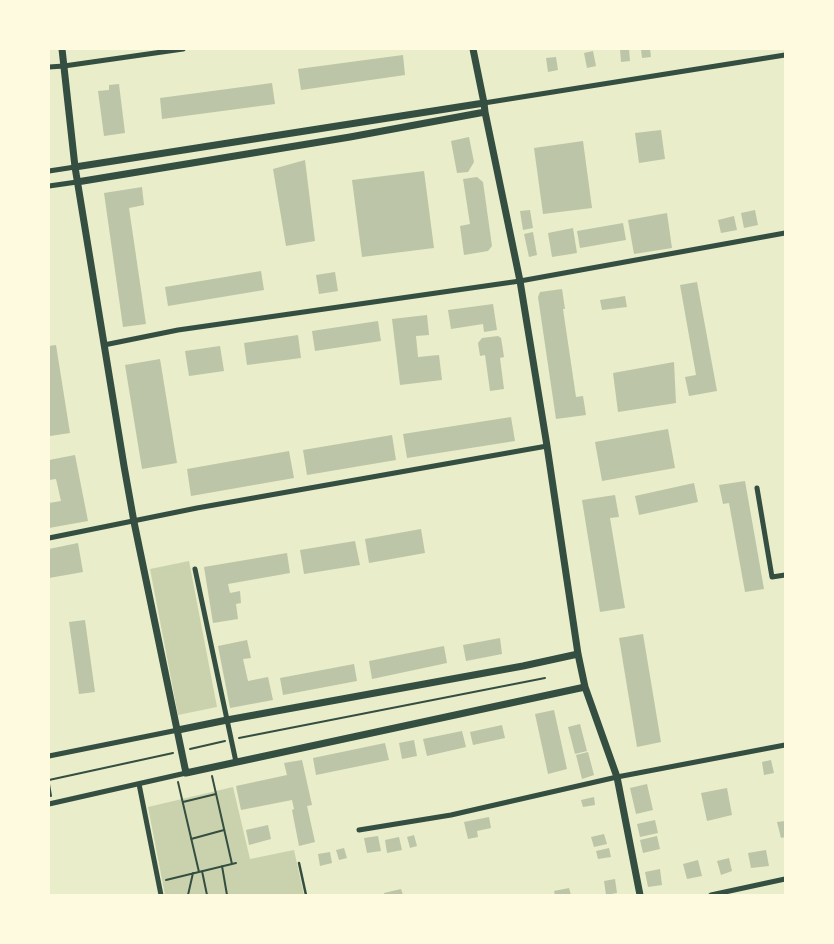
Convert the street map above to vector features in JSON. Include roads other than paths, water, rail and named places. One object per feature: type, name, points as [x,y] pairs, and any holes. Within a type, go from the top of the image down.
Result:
[{"type":"street","points":[[62,49],[77,182],[134,522],[186,773]]},
{"type":"street","points":[[49,66],[64,66],[183,49]]},
{"type":"street","points":[[473,49],[484,103],[484,112],[520,280],[578,654],[585,687],[617,777],[640,895]]},
{"type":"street","points":[[49,171],[785,55]]},
{"type":"street","points":[[49,186],[350,137],[484,112]]},
{"type":"street","points":[[104,345],[178,330],[520,280],[785,233]]},
{"type":"street","points":[[49,538],[197,508],[546,446]]},
{"type":"street","points":[[757,488],[772,577],[785,575]]},
{"type":"street","points":[[195,569],[236,762]]},
{"type":"street","points":[[49,756],[227,720],[523,666],[578,654]]},
{"type":"street","points":[[51,804],[176,775],[585,687]]},
{"type":"street","points":[[359,830],[450,815],[617,777],[785,745]]},
{"type":"street","points":[[139,784],[161,895]]},
{"type":"street","points":[[711,895],[785,879]]},
{"type":"lane","points":[[299,863],[306,895]]}]
